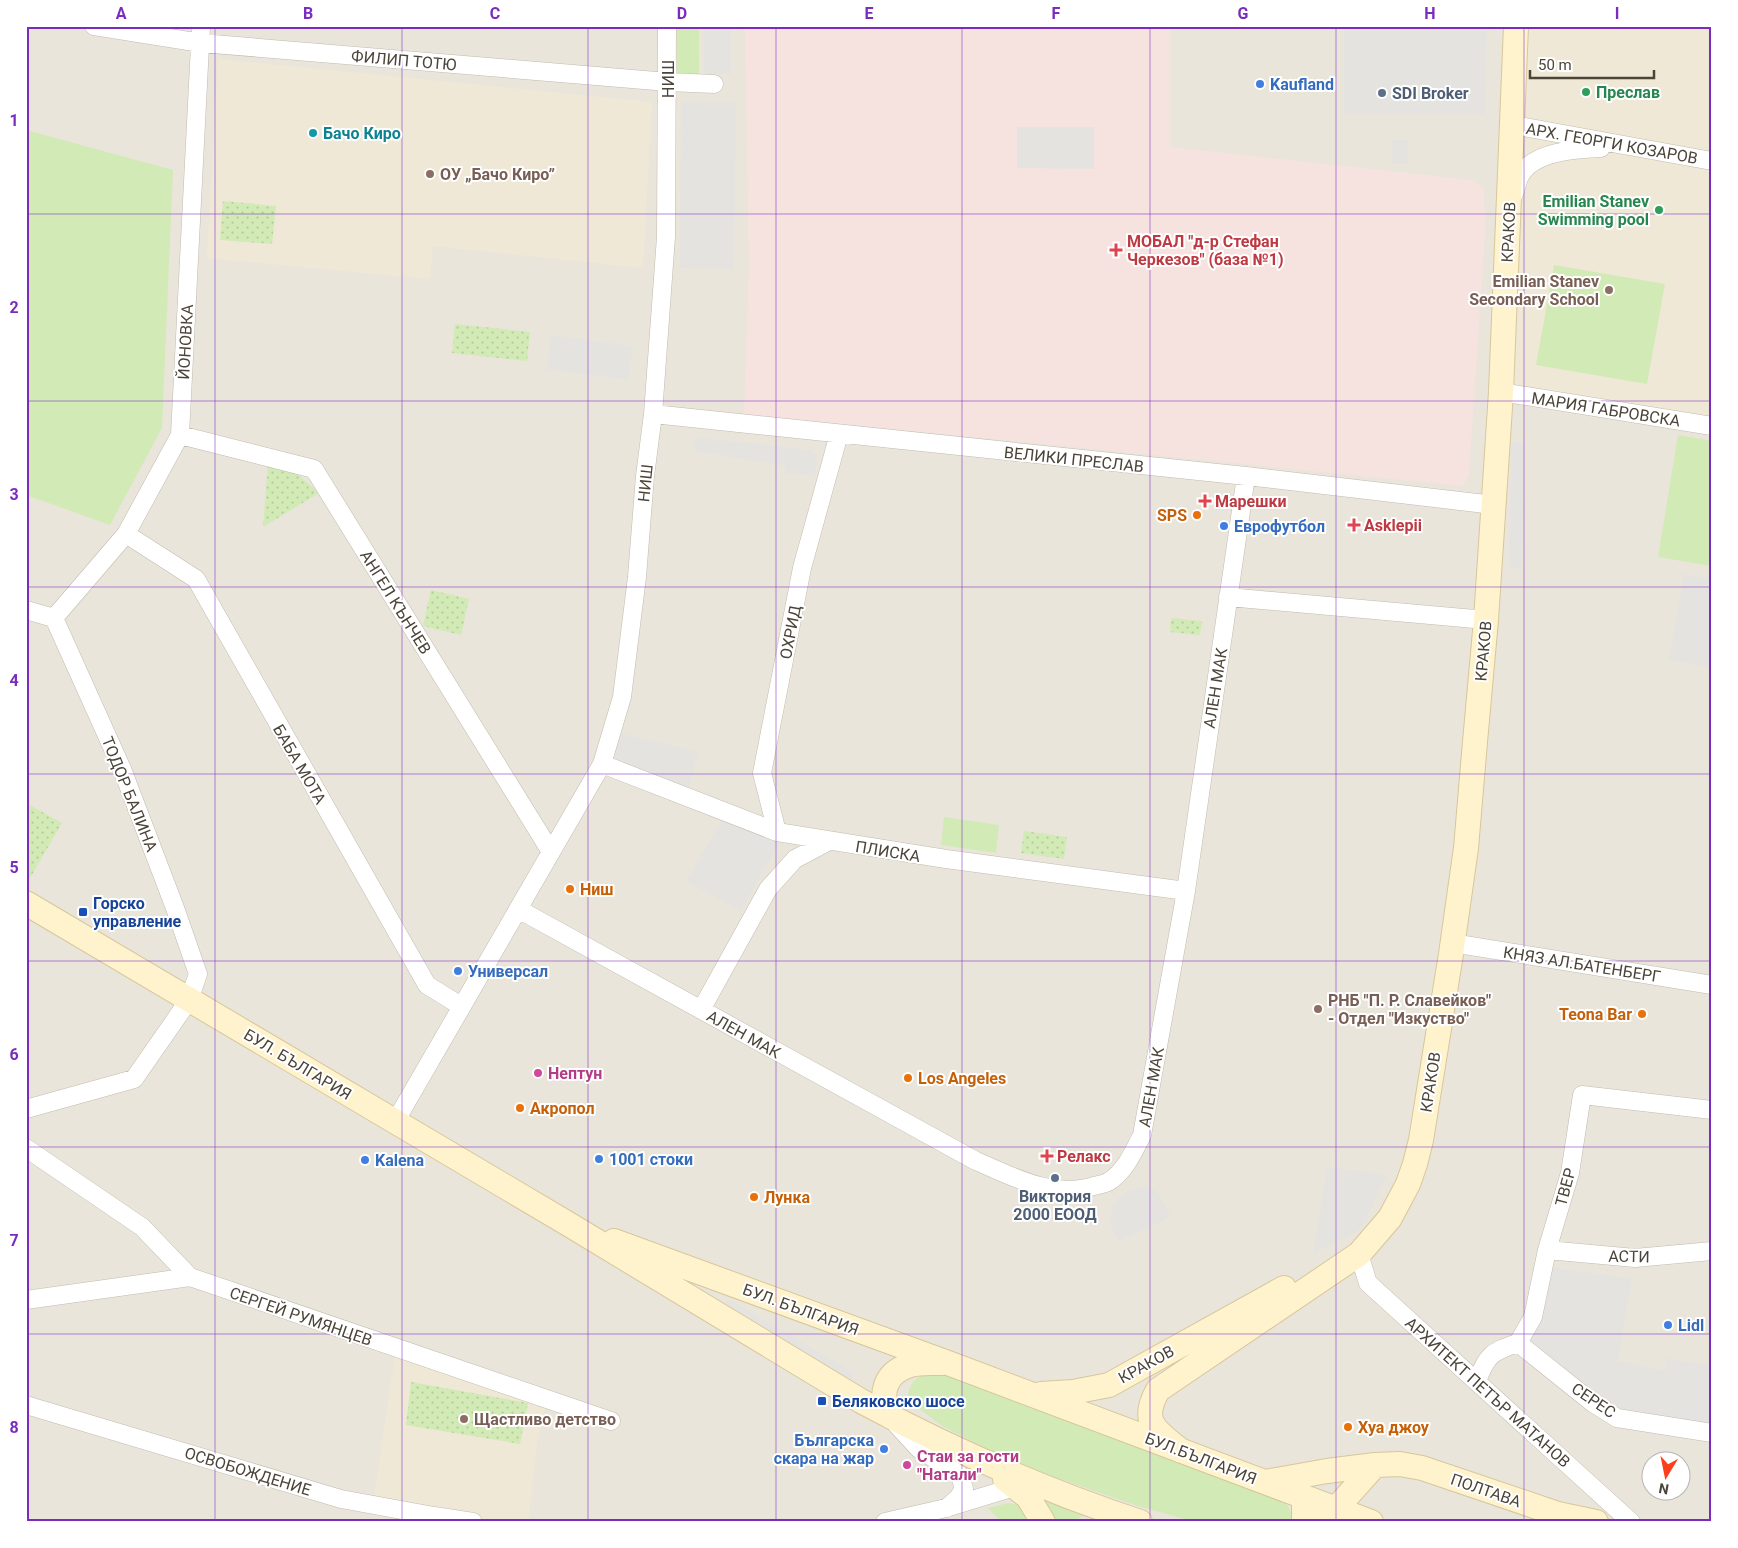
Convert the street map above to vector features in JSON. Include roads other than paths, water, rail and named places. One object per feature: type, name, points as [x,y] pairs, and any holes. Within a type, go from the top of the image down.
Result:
[{"type":"main road","name":"КРАКОВ","points":[[1181,1451],[1155,1428],[1151,1421],[1149,1414],[1150,1406],[1158,1390],[1359,1254],[1390,1218],[1408,1184],[1421,1140],[1466,848],[1486,620],[1501,392],[1516,26]]},
{"type":"main road","name":"БУЛ. БЪЛГАРИЯ","points":[[26,903],[570,1225],[852,1396],[1024,1484]]},
{"type":"main road","name":"БУЛ. БЪЛГАРИЯ","points":[[570,1225],[640,1249],[1032,1394]]},
{"type":"main road","name":"КРАКОВ","points":[[1032,1394],[1073,1392],[1109,1385],[1275,1293],[1323,1269],[1359,1254]]},
{"type":"main road","points":[[891,1417],[885,1406],[884,1395],[887,1381],[898,1370],[911,1365],[948,1363]]},
{"type":"main road","name":"БУЛ.БЪЛГАРИЯ","points":[[1032,1394],[1304,1497],[1330,1515],[1371,1522]]},
{"type":"main road","name":"ПОЛТАВА","points":[[1265,1482],[1327,1471],[1400,1464],[1422,1468],[1558,1514],[1596,1522]]},
{"type":"main road","points":[[1330,1515],[1375,1465]]},
{"type":"main road","points":[[1024,1484],[1132,1519]]},
{"type":"main road","points":[[1024,1484],[1028,1497],[1043,1522]]},
{"type":"main road","points":[[1304,1497],[1304,1522]]},
{"type":"main road","points":[[1094,1522],[1132,1519]]},
{"type":"street","name":"ФИЛИП ТОТЮ","points":[[94,26],[668,82],[714,84]]},
{"type":"street","name":"НИШ","points":[[395,1122],[602,764],[622,697],[637,577],[645,476],[653,414],[666,237],[667,26]]},
{"type":"street","name":"ЙОНОВКА","points":[[54,618],[126,534],[180,435],[201,35]]},
{"type":"street","name":"АРХ. ГЕОРГИ КОЗАРОВ","points":[[1513,125],[1712,161]]},
{"type":"street","points":[[1509,211],[1520,175],[1530,165],[1551,153],[1574,149],[1632,146]]},
{"type":"street","name":"МАРИЯ ГАБРОВСКА","points":[[1501,392],[1712,426]]},
{"type":"street","name":"ВЕЛИКИ ПРЕСЛАВ","points":[[653,414],[1246,476],[1494,505]]},
{"type":"street","name":"ОХРИД","points":[[777,832],[762,773],[802,568],[839,434]]},
{"type":"street","name":"АНГЕЛ КЪНЧЕВ","points":[[180,435],[314,469],[551,852]]},
{"type":"street","name":"АЛЕН МАК","points":[[518,909],[969,1158],[1027,1184],[1054,1190],[1079,1191],[1108,1182],[1128,1163],[1142,1135],[1186,891],[1246,476]]},
{"type":"street","name":"БАБА МОТА","points":[[126,534],[196,580],[427,985],[461,1006]]},
{"type":"street","points":[[1228,597],[1486,620]]},
{"type":"street","points":[[26,610],[54,618]]},
{"type":"street","name":"ТОДОР БАЛИНА","points":[[26,1109],[134,1079],[189,1000],[198,974],[122,769],[54,618]]},
{"type":"street","name":"ПЛИСКА","points":[[602,764],[777,832],[829,842],[946,859],[1186,891]]},
{"type":"street","points":[[701,1010],[768,889],[795,859],[829,842]]},
{"type":"street","name":"КНЯЗ АЛ.БАТЕНБЕРГ","points":[[1452,943],[1712,985]]},
{"type":"street","name":"ТВЕР","points":[[1518,1343],[1534,1318],[1547,1250],[1570,1173],[1582,1095],[1712,1110]]},
{"type":"street","name":"СЕРГЕЙ РУМЯНЦЕВ","points":[[26,1148],[142,1228],[190,1277],[611,1421]]},
{"type":"street","name":"АСТИ","points":[[1547,1250],[1635,1258],[1712,1251]]},
{"type":"street","name":"АРХИТЕКТ ПЕТЪР МАТАНОВ","points":[[1359,1254],[1368,1283],[1630,1522]]},
{"type":"street","points":[[26,1300],[190,1277]]},
{"type":"street","points":[[1477,1381],[1484,1363],[1496,1350],[1518,1343]]},
{"type":"street","name":"СЕРЕС","points":[[1518,1343],[1593,1403],[1617,1418],[1712,1434]]},
{"type":"street","name":"ОСВОБОЖДЕНИЕ","points":[[26,1405],[340,1499],[429,1519],[473,1522]]},
{"type":"street","points":[[891,1417],[919,1449],[960,1475],[964,1489],[958,1498],[946,1508]]},
{"type":"street","points":[[885,1522],[946,1508],[1024,1484]]},
{"type":"place","name":"Kaufland","points":[[1260,84]]},
{"type":"place","name":"Преслав","points":[[1586,92]]},
{"type":"place","name":"SDI Broker","points":[[1382,93]]},
{"type":"place","name":"Бачо Киро","points":[[313,133]]},
{"type":"place","name":"ОУ „Бачо Киро”","points":[[430,174]]},
{"type":"place","name":"Emilian Stanev Swimming pool","points":[[1659,210]]},
{"type":"place","name":"МОБАЛ \"д-р Стефан Черкезов\" (база №1)","points":[[1116,250]]},
{"type":"place","name":"Emilian Stanev Secondary School","points":[[1609,290]]},
{"type":"place","name":"Марешки","points":[[1205,501]]},
{"type":"place","name":"SPS","points":[[1197,515]]},
{"type":"place","name":"Asklepii","points":[[1354,525]]},
{"type":"place","name":"Еврофутбол","points":[[1224,526]]},
{"type":"place","name":"Ниш","points":[[570,889]]},
{"type":"place","name":"Горско управление","points":[[83,912]]},
{"type":"place","name":"Универсал","points":[[458,971]]},
{"type":"place","name":"РНБ \"П. Р. Славейков\" - Отдел \"Изкуство\"","points":[[1318,1009]]},
{"type":"place","name":"Teona Bar","points":[[1642,1014]]},
{"type":"place","name":"Нептун","points":[[538,1073]]},
{"type":"place","name":"Los Angeles","points":[[908,1078]]},
{"type":"place","name":"Акропол","points":[[520,1108]]},
{"type":"place","name":"Релакс","points":[[1047,1156]]},
{"type":"place","name":"1001 стоки","points":[[599,1159]]},
{"type":"place","name":"Kalena","points":[[365,1160]]},
{"type":"place","name":"Виктория 2000 ЕООД","points":[[1055,1178]]},
{"type":"place","name":"Лунка","points":[[754,1197]]},
{"type":"place","name":"Lidl","points":[[1668,1325]]},
{"type":"place","name":"Беляковско шосе","points":[[822,1401]]},
{"type":"place","name":"Щастливо детство","points":[[464,1419]]},
{"type":"place","name":"Хуа джоу","points":[[1348,1427]]},
{"type":"place","name":"Българска скара на жар","points":[[884,1449]]},
{"type":"place","name":"Стаи за гости \"Натали\"","points":[[907,1465]]}]
